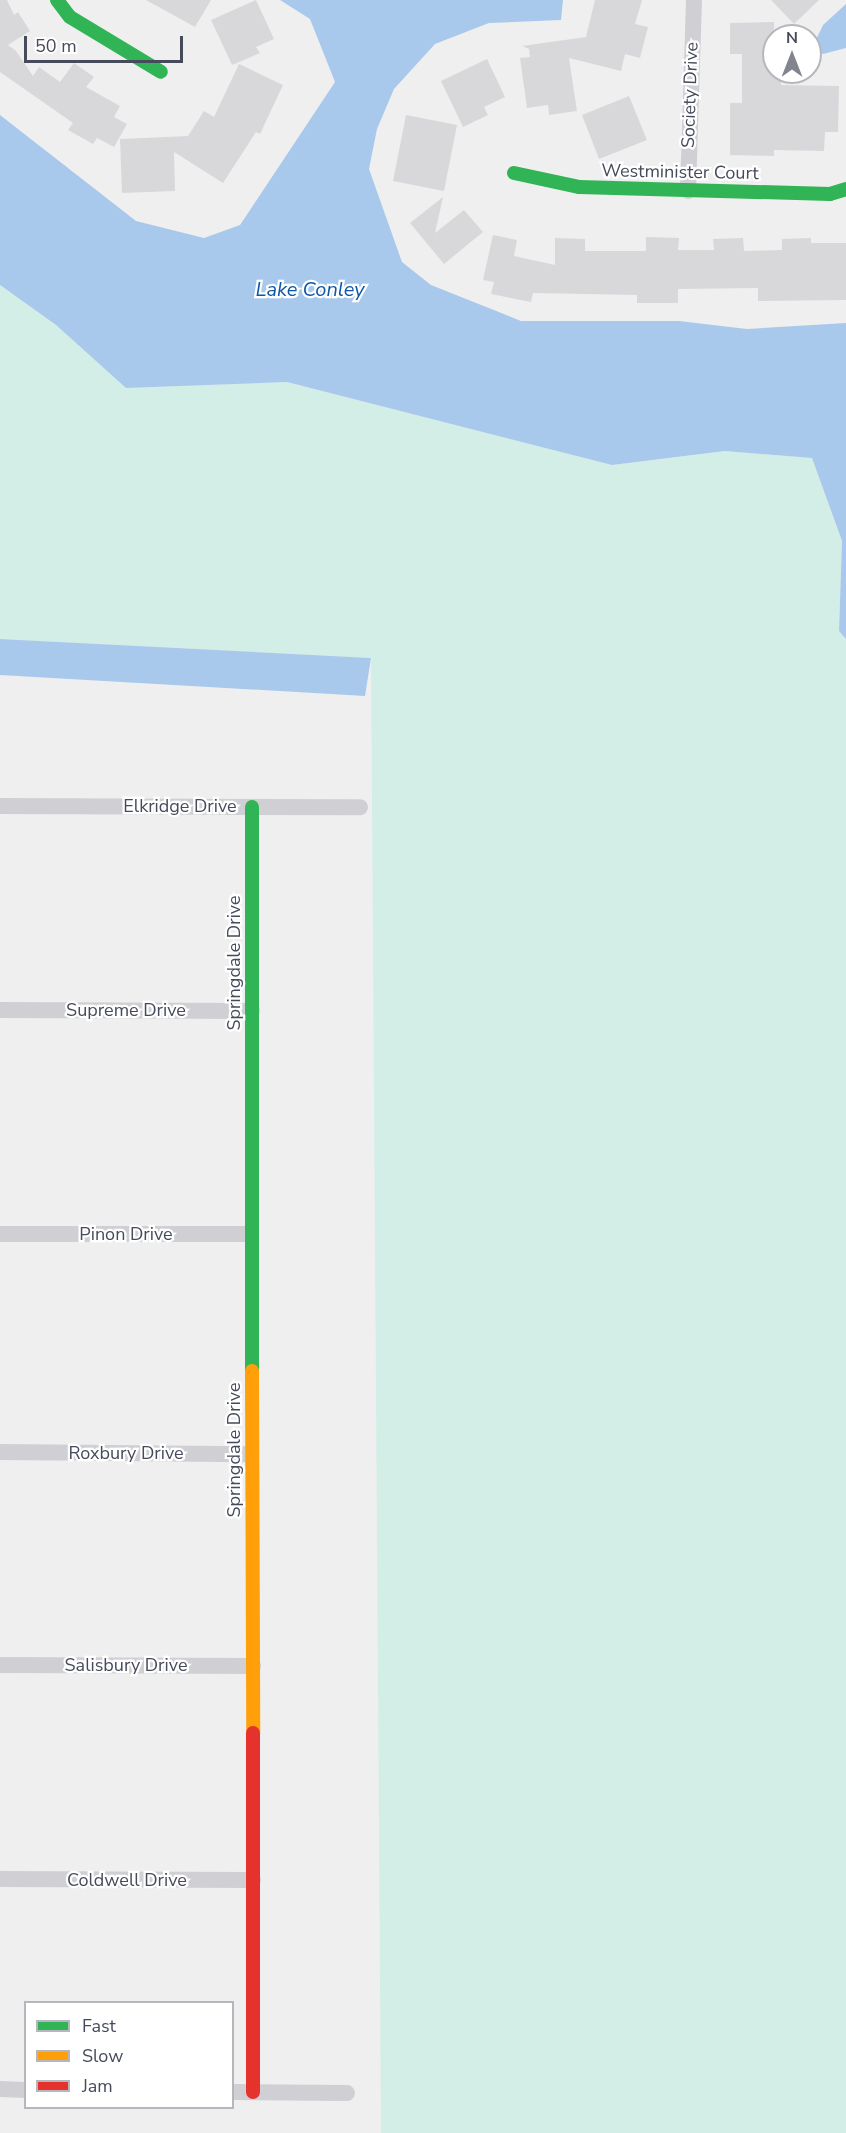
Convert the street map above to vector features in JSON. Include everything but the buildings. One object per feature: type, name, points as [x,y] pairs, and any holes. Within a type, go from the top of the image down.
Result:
[{"type":"street","points":[[57,0],[70,17],[161,72]]},
{"type":"street","name":"Society Drive","points":[[688,190],[694,0]]},
{"type":"street","name":"Westminister Court","points":[[514,173],[579,187],[830,194],[846,189]]},
{"type":"street","name":"Elkridge Drive","points":[[0,806],[360,807]]},
{"type":"street","name":"Springdale Drive","points":[[252,807],[253,2092]]},
{"type":"street","name":"Supreme Drive","points":[[0,1010],[252,1011]]},
{"type":"street","name":"Pinon Drive","points":[[0,1234],[251,1234]]},
{"type":"street","name":"Roxbury Drive","points":[[0,1452],[251,1454]]},
{"type":"street","name":"Salisbury Drive","points":[[0,1665],[253,1666]]},
{"type":"street","name":"Coldwell Drive","points":[[0,1879],[253,1880]]},
{"type":"street","points":[[0,2090],[24,2090]]},
{"type":"street","points":[[234,2092],[346,2093]]},
{"type":"green space","points":[[0,285],[56,325],[126,388],[287,382],[612,465],[725,451],[812,458],[842,541],[839,631],[846,639],[846,2133],[381,2133],[371,658],[0,639]]},
{"type":"water","name":"Lake Conley","points":[[280,0],[563,0],[561,20],[489,23],[435,44],[394,89],[377,129],[369,169],[402,262],[431,285],[521,321],[679,321],[747,329],[846,323],[846,639],[839,631],[842,541],[812,458],[725,451],[612,465],[287,382],[126,388],[56,325],[0,285],[0,115],[136,221],[204,238],[240,225],[335,82],[310,19]]},
{"type":"water","points":[[846,4],[846,48],[822,53],[823,25]]},
{"type":"water","points":[[0,639],[371,658],[365,696],[0,675]]},
{"type":"traffic: fast","points":[[57,0],[70,17],[161,72]]},
{"type":"traffic: fast","points":[[514,173],[579,187],[830,194],[846,189]]},
{"type":"traffic: fast","points":[[252,807],[252,1371]]},
{"type":"traffic: slow","points":[[252,1371],[253,1733]]},
{"type":"traffic: jam","points":[[253,1733],[253,2092]]}]
